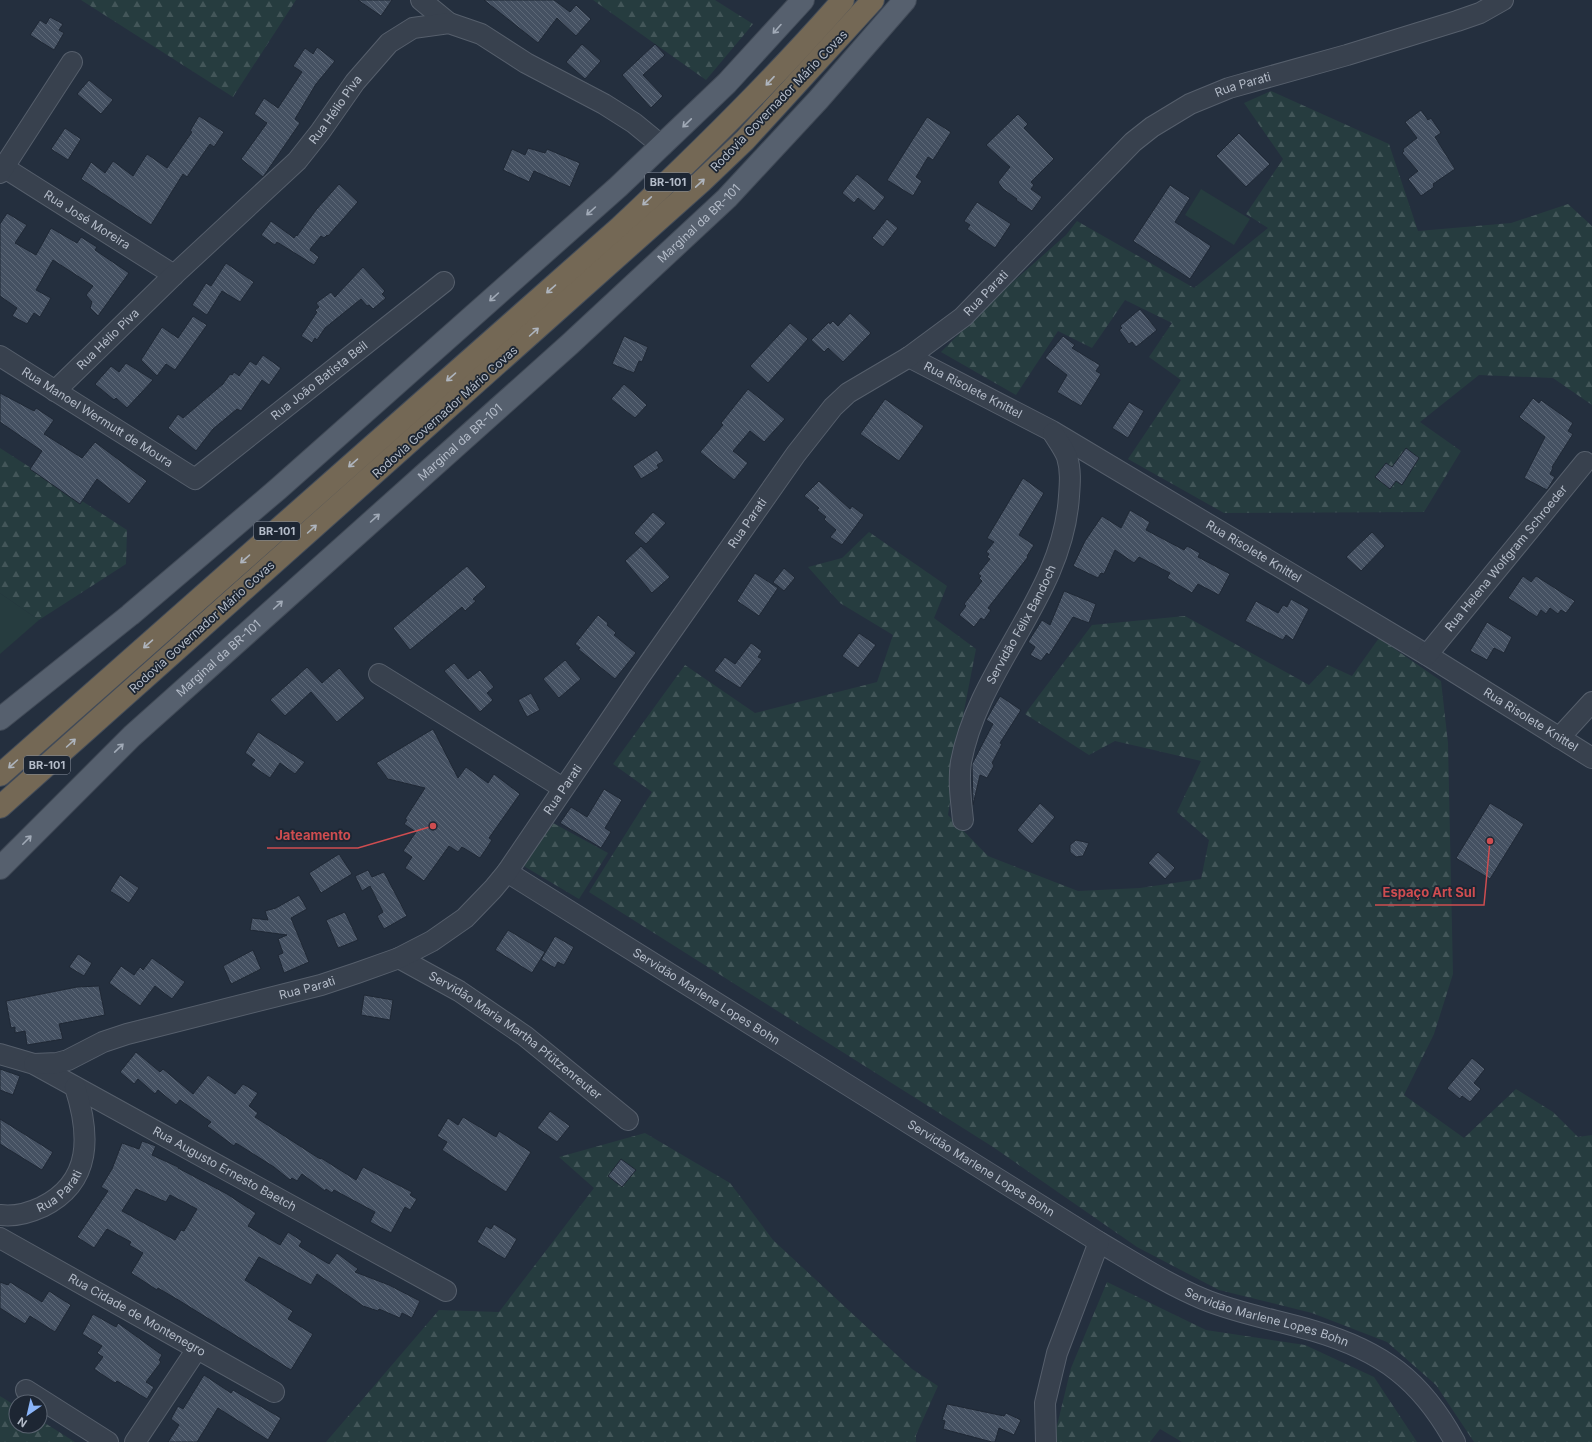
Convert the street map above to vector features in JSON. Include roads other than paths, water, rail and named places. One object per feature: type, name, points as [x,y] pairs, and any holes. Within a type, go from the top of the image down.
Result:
[{"type":"highway","name":"Rodovia Governador Mário Covas","points":[[0,776],[619,228],[731,121],[805,44],[843,0]]},
{"type":"highway","name":"Rodovia Governador Mário Covas","points":[[0,807],[701,182],[745,140],[873,0]]},
{"type":"highway","points":[[854,22],[880,0]]},
{"type":"main road","points":[[0,719],[130,616],[278,489],[662,146],[727,83],[803,0]]},
{"type":"main road","name":"Marginal da BR-101","points":[[0,868],[132,736],[570,344],[726,198],[818,100],[905,0]]},
{"type":"street","points":[[421,0],[449,23]]},
{"type":"street","name":"Rua Parati","points":[[34,1064],[57,1063],[103,1042],[127,1034],[321,985],[399,958],[432,941],[465,918],[507,872],[563,788],[818,425],[848,394],[909,357],[963,317],[1114,159],[1152,127],[1190,104],[1229,88],[1347,55],[1456,21],[1480,13],[1503,0]]},
{"type":"street","name":"Rua Hélio Piva","points":[[55,391],[174,275],[297,161],[320,132],[355,82],[389,43],[413,28],[449,23],[481,34],[526,63],[604,104],[634,123],[662,146]]},
{"type":"street","points":[[1,168],[72,62]]},
{"type":"street","name":"Rua José Moreira","points":[[1,168],[174,275]]},
{"type":"street","name":"Rua João Batista Beil","points":[[195,479],[444,282]]},
{"type":"street","name":"Rua Manoel Wermutt de Moura","points":[[0,356],[195,479]]},
{"type":"street","name":"Rua Risolete Knittel","points":[[909,357],[1052,431],[1427,655],[1592,758]]},
{"type":"street","name":"Servidão Félix Bandoch","points":[[963,820],[960,791],[961,762],[970,732],[999,666],[1048,578],[1058,555],[1067,524],[1069,467],[1066,456],[1052,431]]},
{"type":"street","name":"Rua Helena Wolfgram Schroeder","points":[[1427,655],[1585,462]]},
{"type":"street","points":[[379,674],[563,788]]},
{"type":"street","points":[[1559,738],[1592,702]]},
{"type":"street","name":"Servidão Marlene Lopes Bohn","points":[[507,872],[1100,1242],[1164,1279],[1203,1299],[1233,1310],[1315,1331],[1370,1352],[1388,1362],[1413,1383],[1436,1410],[1455,1442]]},
{"type":"street","name":"Servidão Maria Martha Pfützenreuter","points":[[399,958],[459,991],[524,1036],[628,1120]]},
{"type":"street","name":"Rua Augusto Ernesto Baetch","points":[[0,1054],[34,1064],[446,1291]]},
{"type":"street","name":"Rua Parati","points":[[0,1215],[28,1213],[49,1203],[66,1190],[78,1176],[84,1147],[84,1125],[81,1105],[75,1087]]},
{"type":"street","name":"Rua Cidade de Montenegro","points":[[0,1238],[274,1392]]},
{"type":"street","points":[[1046,1442],[1045,1403],[1057,1353],[1100,1242]]},
{"type":"street","points":[[134,1442],[197,1349]]},
{"type":"street","points":[[26,1390],[108,1442]]},
{"type":"place","name":"Jateamento","points":[[433,826]]},
{"type":"place","name":"Espaço Art Sul","points":[[1490,841]]}]
